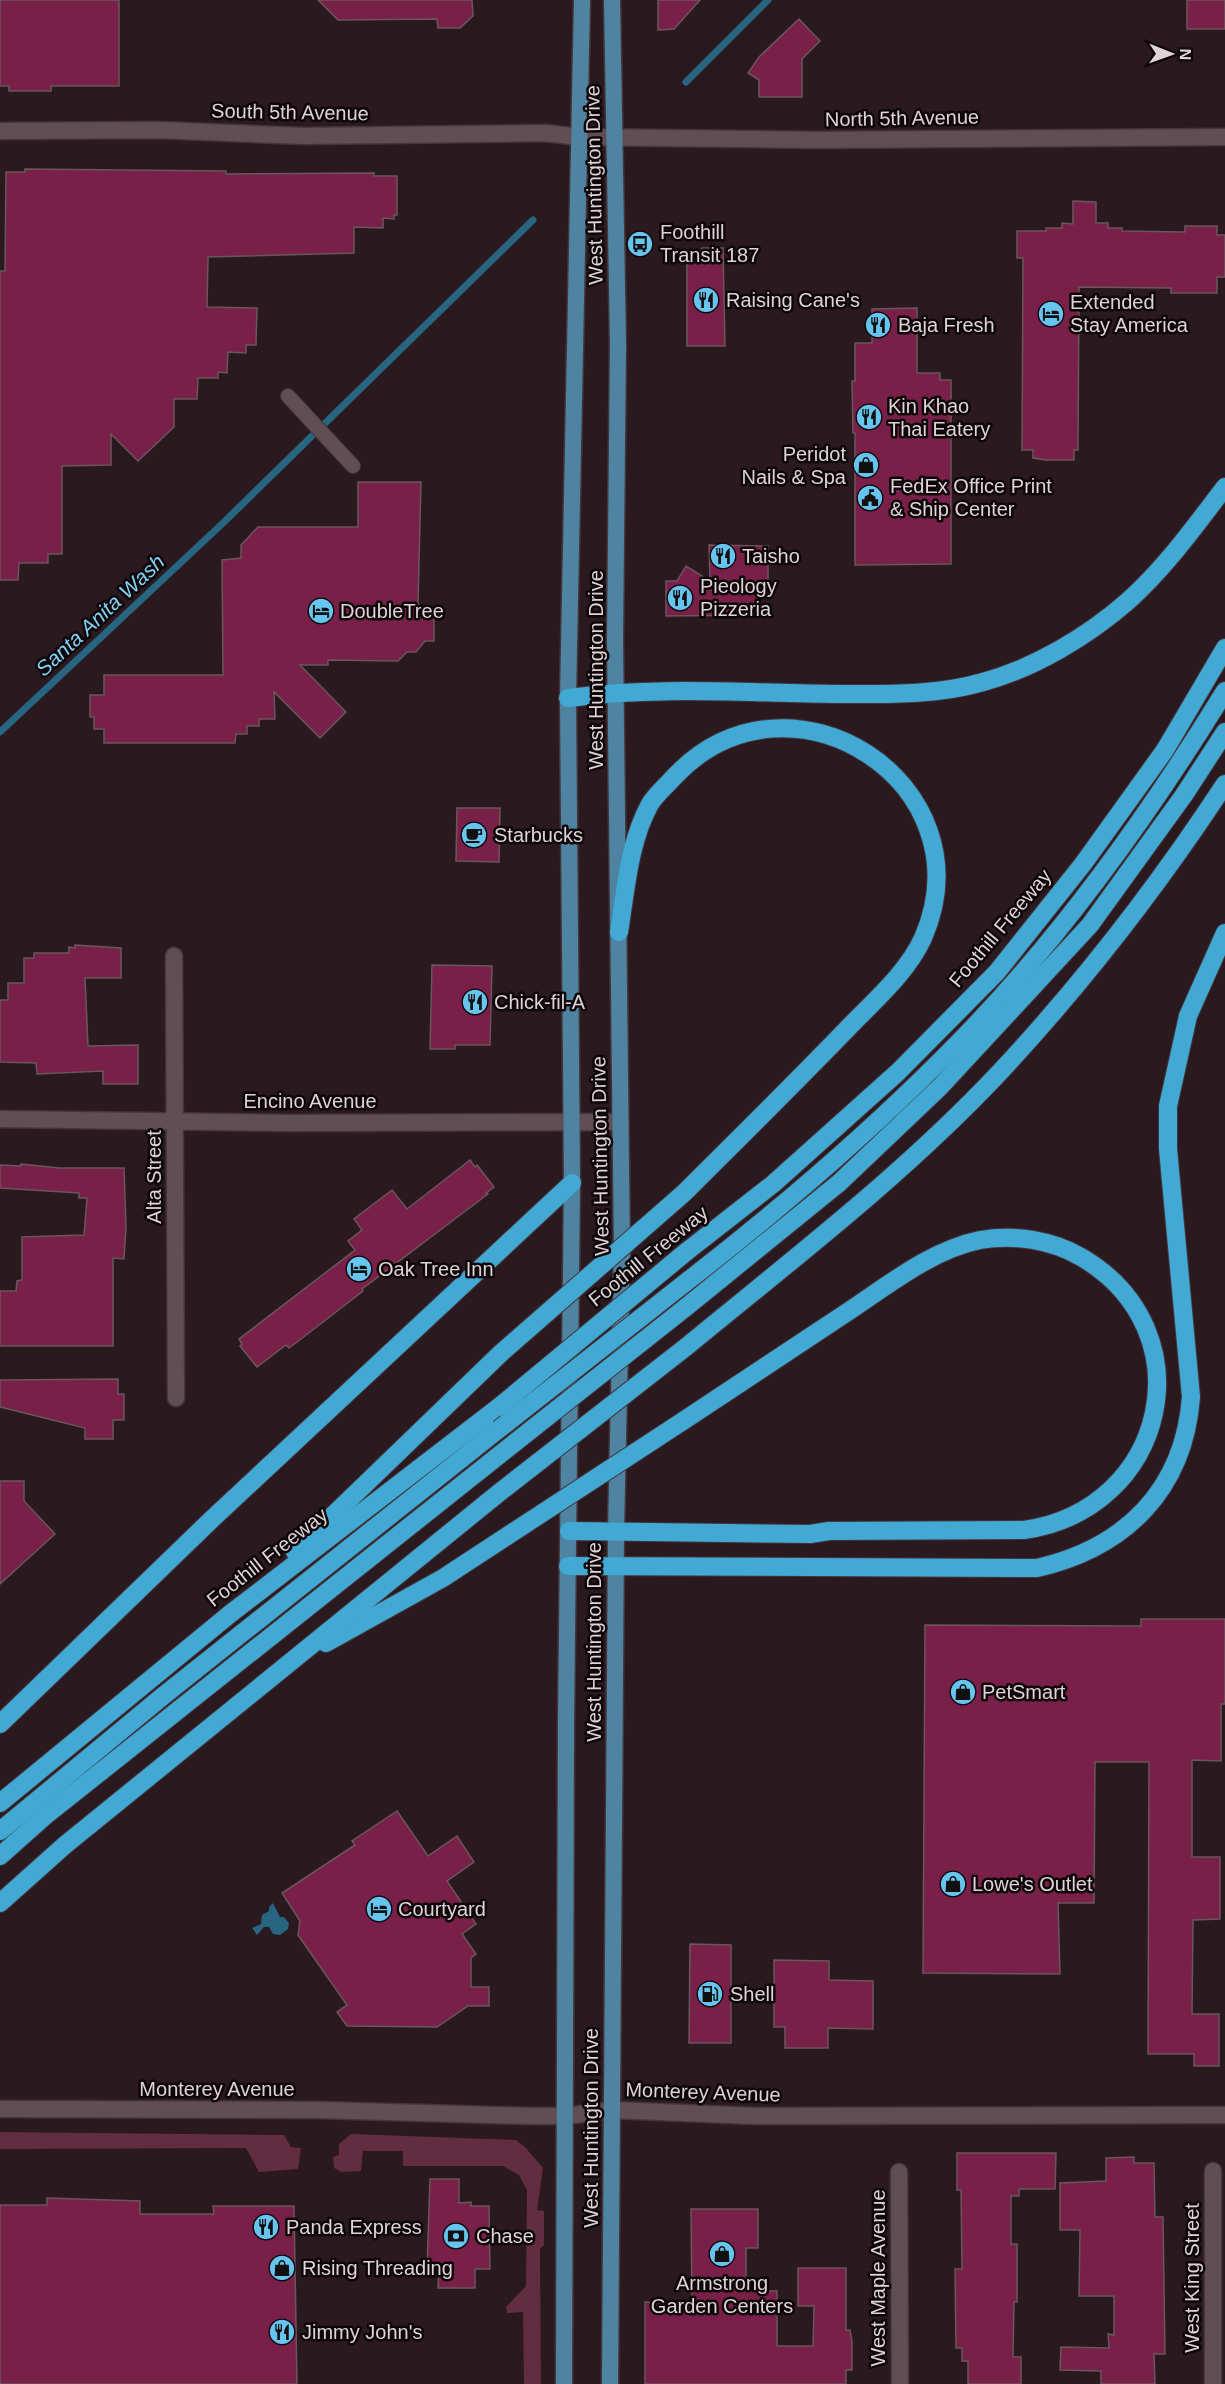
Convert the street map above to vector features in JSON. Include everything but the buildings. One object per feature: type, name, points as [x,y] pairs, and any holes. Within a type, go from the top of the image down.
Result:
[{"type":"highway","points":[[568,698],[616,692],[885,694],[938,692],[984,682],[1029,666],[1110,616],[1153,577],[1225,487]]},
{"type":"highway","name":"Foothill Freeway","points":[[0,1803],[230,1614],[499,1407],[686,1252],[773,1184],[890,1079],[997,972],[1083,864],[1164,750],[1225,648]]},
{"type":"highway","points":[[0,1831],[163,1696],[781,1207],[942,1060],[1041,951],[1114,858],[1185,757],[1225,691]]},
{"type":"highway","points":[[230,1614],[501,1353],[684,1192],[785,1094],[897,978],[922,939],[935,895],[933,849],[926,826],[918,806],[890,769],[852,743],[808,729],[763,729],[740,735],[700,754],[651,801],[636,831],[619,932]]},
{"type":"highway","points":[[0,1856],[45,1816],[839,1183],[940,1088],[1089,925],[1184,795],[1225,732]]},
{"type":"highway","points":[[0,1903],[65,1845],[282,1667],[500,1492],[686,1347],[885,1182],[998,1073],[1106,948],[1178,857],[1225,784]]},
{"type":"highway","points":[[568,1566],[1037,1568],[1079,1557],[1122,1532],[1147,1507],[1175,1463],[1184,1437],[1191,1397],[1168,1149],[1168,1106],[1188,1016],[1225,933]]},
{"type":"highway","points":[[0,1724],[220,1512],[572,1183]]},
{"type":"highway","points":[[282,1667],[443,1578],[908,1272],[959,1246],[1003,1238],[1054,1245],[1095,1266],[1111,1279],[1137,1312],[1146,1330],[1157,1373],[1153,1419],[1147,1437],[1128,1471],[1116,1486],[1085,1511],[1052,1527],[1024,1530],[810,1534],[569,1531]]},
{"type":"main road","name":"West Huntington Drive","points":[[564,2384],[566,1723],[572,1183],[568,698],[582,0]]},
{"type":"main road","name":"West Huntington Drive","points":[[610,2384],[616,1532],[622,1253],[616,692],[618,344],[612,0]]},
{"type":"street","name":"South 5th Avenue","points":[[0,131],[158,130],[304,136],[545,133],[579,137]]},
{"type":"street","name":"North 5th Avenue","points":[[579,137],[1225,137]]},
{"type":"street","points":[[288,396],[353,466]]},
{"type":"street","name":"Alta Street","points":[[174,956],[176,1398]]},
{"type":"street","name":"Encino Avenue","points":[[0,1119],[174,1122],[621,1122]]},
{"type":"street","name":"Monterey Avenue","points":[[0,2109],[320,2110],[566,2116],[612,2110],[755,2116],[1225,2115]]},
{"type":"street","name":"West King Street","points":[[1213,2171],[1213,2384]]},
{"type":"street","name":"West Maple Avenue","points":[[899,2172],[900,2384]]},
{"type":"shaded area","points":[[0,2132],[284,2135],[291,2147],[301,2148],[298,2169],[259,2172],[246,2148],[0,2149]]},
{"type":"shaded area","points":[[351,2134],[516,2140],[543,2168],[537,2210],[544,2211],[544,2245],[540,2249],[541,2384],[524,2384],[523,2312],[507,2313],[506,2307],[526,2286],[527,2190],[519,2175],[503,2166],[403,2166],[403,2151],[363,2151],[361,2171],[342,2172],[334,2168],[333,2157],[339,2155],[339,2144]]},
{"type":"water","points":[[273,1903],[280,1917],[284,1917],[289,1923],[288,1929],[280,1935],[273,1934],[269,1927],[264,1927],[257,1935],[252,1928],[261,1924],[262,1915],[269,1911]]},
{"type":"waterway","points":[[686,82],[768,0]]},
{"type":"waterway","name":"Santa Anita Wash","points":[[0,732],[223,523],[533,220]]},
{"type":"place","name":"Foothill Transit 187","points":[[640,244]]},
{"type":"place","name":"Raising Cane's","points":[[706,300]]},
{"type":"place","name":"Extended Stay America","points":[[1051,314]]},
{"type":"place","name":"Baja Fresh","points":[[878,325]]},
{"type":"place","name":"Kin Khao Thai Eatery","points":[[869,417]]},
{"type":"place","name":"Peridot Nails & Spa","points":[[866,465]]},
{"type":"place","name":"FedEx Office Print & Ship Center","points":[[870,498]]},
{"type":"place","name":"Taisho","points":[[723,556]]},
{"type":"place","name":"Pieology Pizzeria","points":[[680,598]]},
{"type":"place","name":"DoubleTree","points":[[321,611]]},
{"type":"place","name":"Starbucks","points":[[474,835]]},
{"type":"place","name":"Chick-fil-A","points":[[475,1002]]},
{"type":"place","name":"Oak Tree Inn","points":[[359,1269]]},
{"type":"place","name":"PetSmart","points":[[963,1692]]},
{"type":"place","name":"Lowe's Outlet","points":[[953,1884]]},
{"type":"place","name":"Courtyard","points":[[379,1909]]},
{"type":"place","name":"Shell","points":[[710,1994]]},
{"type":"place","name":"Panda Express","points":[[266,2227]]},
{"type":"place","name":"Chase","points":[[456,2236]]},
{"type":"place","name":"Armstrong Garden Centers","points":[[722,2254]]},
{"type":"place","name":"Rising Threading","points":[[282,2268]]},
{"type":"place","name":"Jimmy John's","points":[[282,2332]]}]
